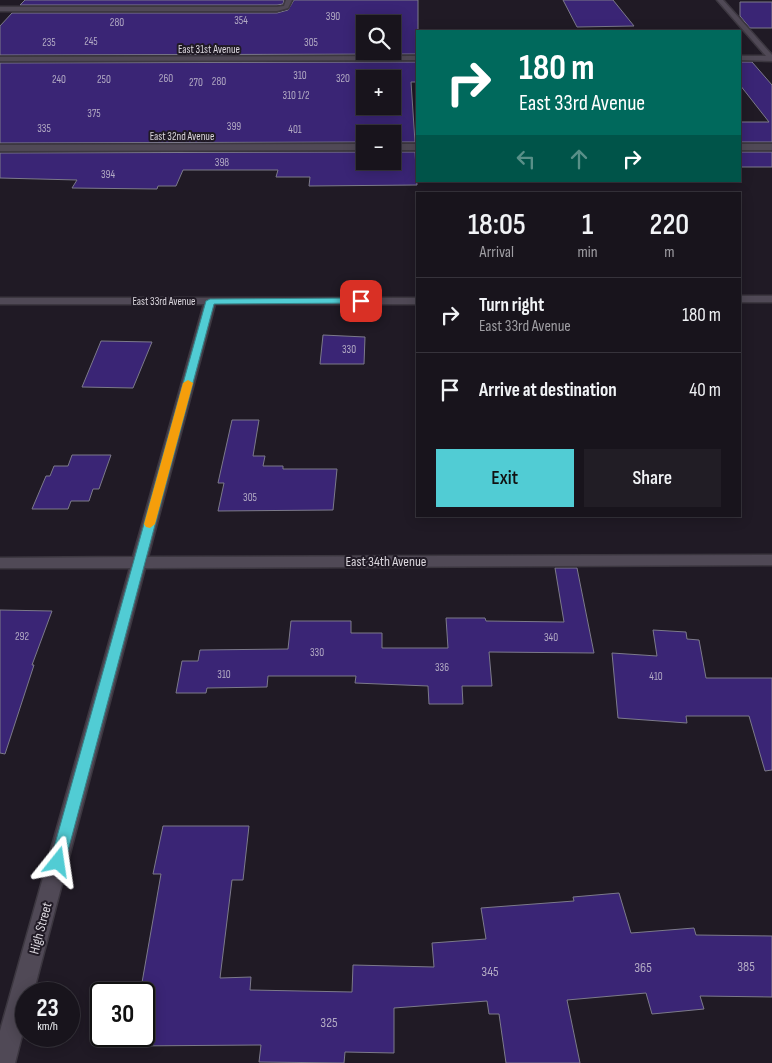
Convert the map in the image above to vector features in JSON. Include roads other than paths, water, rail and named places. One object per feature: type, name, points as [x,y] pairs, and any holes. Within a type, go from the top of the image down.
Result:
[{"type":"street","points":[[0,9],[284,8],[289,0]]},
{"type":"street","points":[[720,0],[772,58]]},
{"type":"street","name":"East 31st Avenue","points":[[0,59],[416,58]]},
{"type":"street","points":[[741,58],[772,58]]},
{"type":"street","name":"East 32nd Avenue","points":[[0,148],[356,147]]},
{"type":"street","points":[[401,147],[416,147]]},
{"type":"street","points":[[741,147],[772,147]]},
{"type":"street","points":[[741,300],[772,299]]},
{"type":"street","name":"East 33rd Avenue","points":[[0,301],[416,301]]},
{"type":"street","name":"High Street","points":[[3,1063],[210,301]]},
{"type":"street","name":"East 34th Avenue","points":[[0,563],[772,560]]}]
